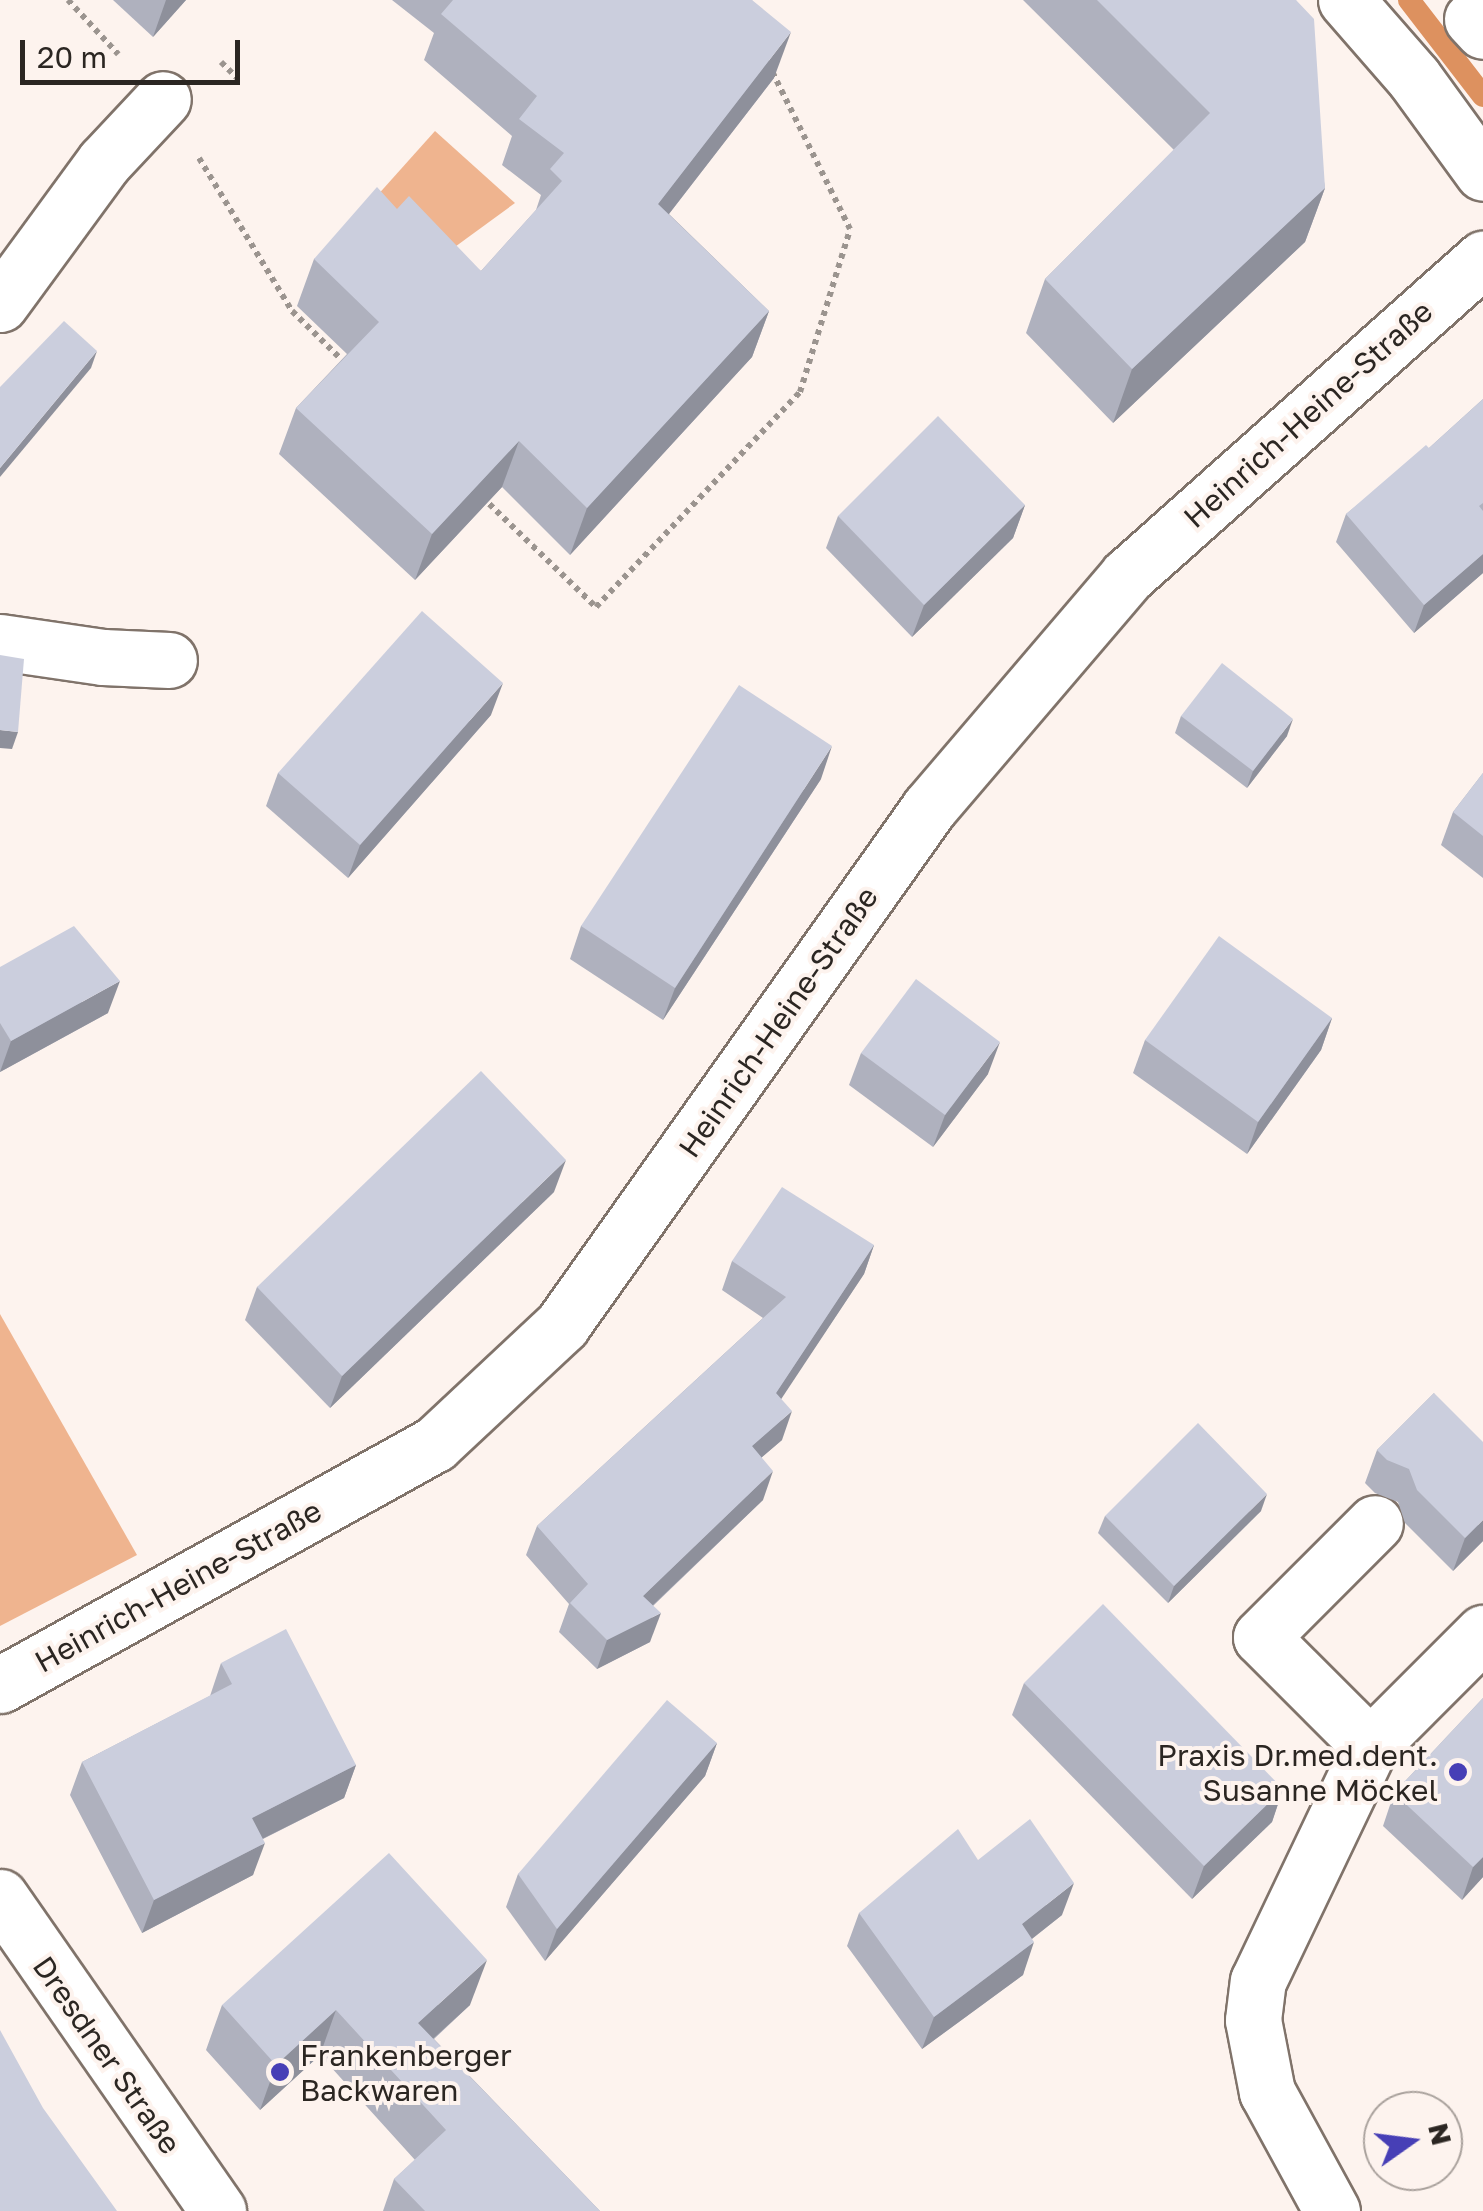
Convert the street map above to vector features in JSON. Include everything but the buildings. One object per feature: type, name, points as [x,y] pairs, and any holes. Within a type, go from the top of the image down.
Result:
[{"type":"street","points":[[1346,0],[1414,78],[1483,173]]},
{"type":"street","points":[[0,304],[104,162],[163,99]]},
{"type":"street","name":"Heinrich-Heine-Straße","points":[[0,1685],[435,1444],[562,1326],[929,808],[1126,576],[1483,259]]},
{"type":"street","points":[[0,642],[102,658],[169,660]]},
{"type":"street","points":[[1370,1746],[1261,1637],[1375,1523]]},
{"type":"street","points":[[1332,2211],[1267,2092],[1253,2020],[1258,1981],[1370,1746],[1483,1633]]},
{"type":"street","name":"Dresdner Straße","points":[[0,1897],[218,2211]]},
{"type":"path","points":[[472,486],[596,607],[800,392],[850,228],[766,58]]},
{"type":"path","points":[[163,99],[292,311],[361,378]]},
{"type":"shaded area","points":[[435,131],[515,203],[437,260],[375,198]]},
{"type":"shaded area","points":[[0,1314],[137,1555],[0,1626]]},
{"type":"waterway","points":[[1409,0],[1483,96]]},
{"type":"place","name":"Praxis Dr.med.dent. Susanne Möckel","points":[[1458,1772]]},
{"type":"place","name":"Frankenberger Backwaren","points":[[280,2072]]}]
